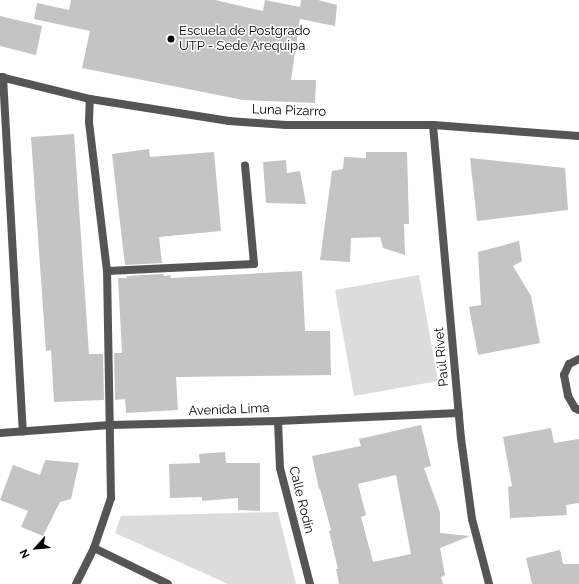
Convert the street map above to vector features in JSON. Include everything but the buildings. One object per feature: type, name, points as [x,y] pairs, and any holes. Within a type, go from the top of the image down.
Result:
[{"type":"street","name":"Luna Pizarro","points":[[1,76],[90,99],[229,121],[286,125],[433,125],[579,136]]},
{"type":"street","points":[[1,76],[23,431]]},
{"type":"street","points":[[76,584],[94,548],[111,498],[107,271],[89,122],[90,99]]},
{"type":"street","name":"Paúl Rivet","points":[[433,125],[459,413],[472,519],[489,584]]},
{"type":"street","points":[[107,271],[254,264],[245,165]]},
{"type":"street","points":[[579,359],[569,364],[564,375],[568,396],[575,408],[579,410]]},
{"type":"street","name":"Avenida Lima","points":[[0,433],[110,425],[278,421],[459,413]]},
{"type":"street","name":"Calle Rodín","points":[[278,421],[280,468],[310,584]]},
{"type":"street","points":[[94,548],[168,584]]},
{"type":"shaded area","points":[[419,275],[438,381],[354,396],[335,290]]},
{"type":"shaded area","points":[[278,512],[296,584],[228,584],[115,533],[121,516]]},
{"type":"place","name":"Escuela de Postgrado UTP - Sede Arequipa","points":[[171,39]]}]
